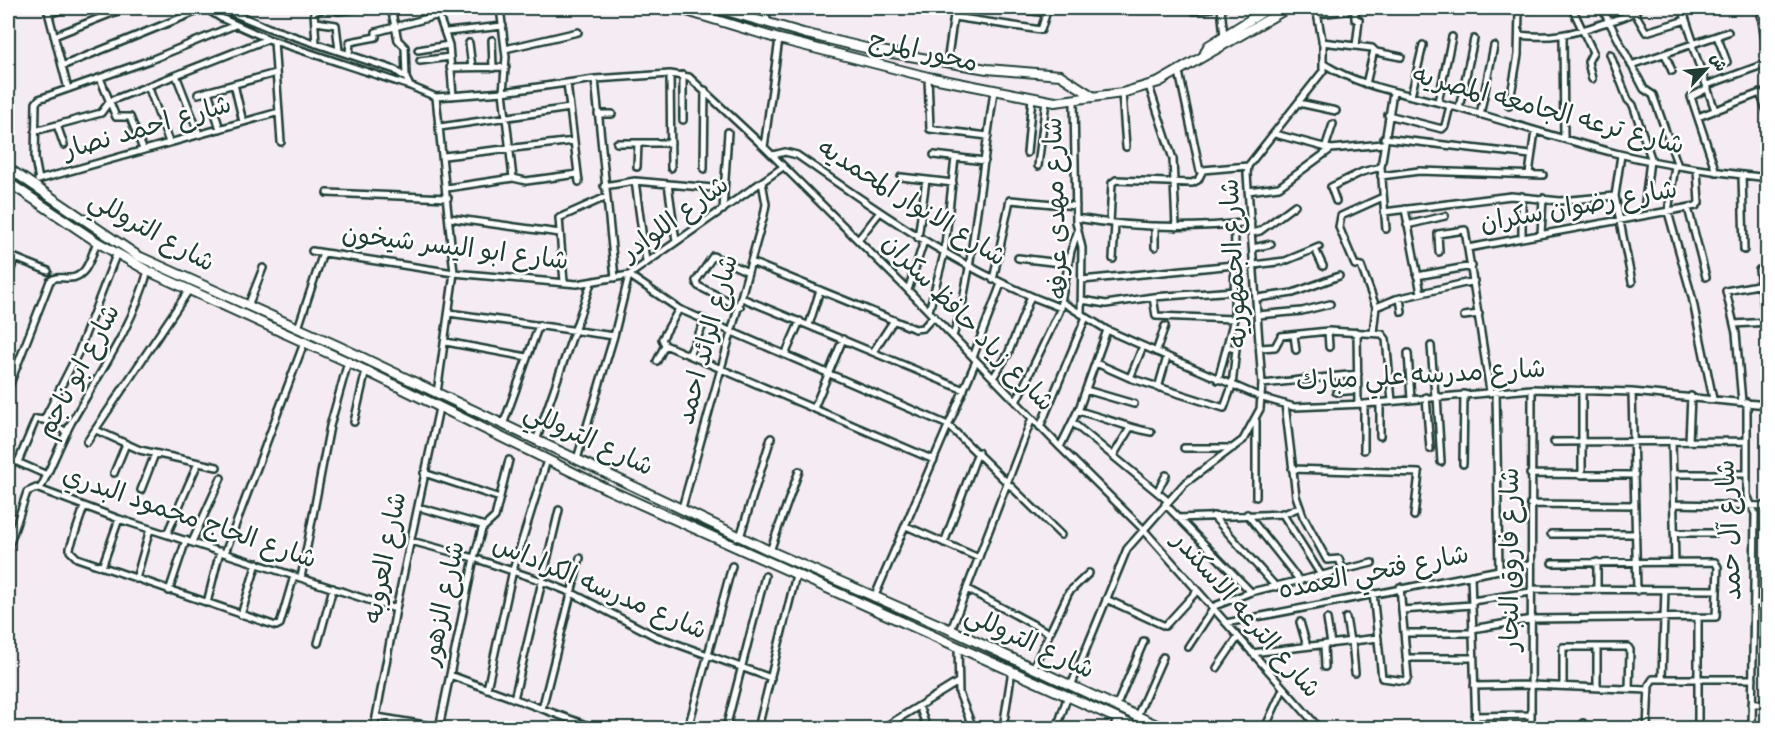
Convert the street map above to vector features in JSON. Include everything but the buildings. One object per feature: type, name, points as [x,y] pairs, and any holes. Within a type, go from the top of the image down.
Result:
[{"type":"street","points":[[66,8],[48,11],[68,89]]},
{"type":"street","points":[[54,36],[125,8]]},
{"type":"street","points":[[62,66],[205,8],[235,25],[268,39],[410,86],[436,97],[503,92],[595,79],[683,75],[683,120]]},
{"type":"street","points":[[221,8],[316,44],[395,70],[406,78]]},
{"type":"street","points":[[316,44],[315,12],[326,8]]},
{"type":"street","points":[[335,8],[338,11],[362,8]]},
{"type":"street","points":[[391,8],[399,41],[405,47],[406,78],[410,86]]},
{"type":"street","points":[[436,8],[447,32],[453,96]]},
{"type":"street","points":[[500,8],[506,49],[503,92],[513,178]]},
{"type":"street","name":"محور المرج","points":[[677,8],[779,39],[928,77],[1046,101],[1074,101],[1149,86],[1179,72],[1204,55],[1288,8]]},
{"type":"street","name":"محور المرج","points":[[716,8],[838,42],[947,63],[1060,75],[1094,97]]},
{"type":"street","points":[[766,8],[767,23]]},
{"type":"street","points":[[947,63],[955,8]]},
{"type":"street","points":[[954,17],[1043,29],[1048,10],[1010,8]]},
{"type":"street","points":[[1194,11],[1212,8]]},
{"type":"street","points":[[1221,8],[1224,36]]},
{"type":"street","name":"محور المرج","points":[[1204,55],[1206,48],[1261,10],[1269,8]]},
{"type":"street","points":[[1509,106],[1519,35],[1519,8],[1552,8]]},
{"type":"street","points":[[1572,8],[1593,52],[1588,62],[1592,80]]},
{"type":"street","points":[[1602,8],[1644,89],[1650,92],[1676,166],[1668,212],[1692,297],[1713,399]]},
{"type":"street","points":[[1682,8],[1715,110]]},
{"type":"street","points":[[1716,172],[1691,97],[1707,86],[1765,64],[1767,60],[1760,8]]},
{"type":"street","points":[[1519,35],[1563,36],[1609,23],[1635,9],[1646,32],[1686,20]]},
{"type":"street","points":[[1324,64],[1317,11],[1355,10],[1355,19],[1359,19],[1356,46]]},
{"type":"street","points":[[349,54],[350,42],[376,37],[376,32],[439,15]]},
{"type":"street","points":[[316,22],[336,25],[339,51]]},
{"type":"street","points":[[39,180],[36,166],[35,131],[37,101],[235,25]]},
{"type":"street","points":[[447,32],[503,26]]},
{"type":"street","points":[[506,49],[578,32]]},
{"type":"street","points":[[1631,65],[1728,32]]},
{"type":"street","points":[[1563,36],[1564,139]]},
{"type":"street","points":[[1717,36],[1727,62]]},
{"type":"street","points":[[1438,102],[1452,37]]},
{"type":"street","points":[[35,131],[101,113],[110,101],[268,39]]},
{"type":"street","points":[[764,147],[779,39]]},
{"type":"street","points":[[1459,108],[1474,39]]},
{"type":"street","points":[[492,40],[493,68]]},
{"type":"street","points":[[274,41],[281,142]]},
{"type":"street","points":[[1322,42],[1356,46],[1401,57]]},
{"type":"street","points":[[469,43],[472,67]]},
{"type":"street","points":[[418,50],[449,45]]},
{"type":"street","points":[[1411,96],[1423,45]]},
{"type":"street","points":[[1480,115],[1494,46]]},
{"type":"street","points":[[1366,84],[1374,50]]},
{"type":"street","points":[[1610,54],[1628,100],[1633,105],[1651,161],[1645,202]]},
{"type":"street","points":[[1665,54],[1672,71]]},
{"type":"street","points":[[420,61],[450,57]]},
{"type":"street","name":"شارع ترعه الجامعه المصريه","points":[[1324,64],[1366,84],[1621,154],[1697,170],[1767,178]]},
{"type":"street","name":"شارع الجمهوريه","points":[[1263,398],[1248,166],[1320,77],[1324,64]]},
{"type":"street","points":[[450,68],[506,68]]},
{"type":"street","points":[[1113,259],[1114,181],[1195,182],[1200,171],[1179,72]]},
{"type":"street","points":[[198,94],[276,73]]},
{"type":"street","points":[[670,74],[671,168]]},
{"type":"street","points":[[176,75],[199,134]]},
{"type":"street","name":"شارع زياد حافظ سكران","points":[[683,75],[705,90],[764,147],[1143,529]]},
{"type":"street","points":[[928,77],[930,129],[988,136]]},
{"type":"street","points":[[100,78],[117,118],[126,115],[130,117],[142,149]]},
{"type":"street","points":[[595,79],[615,278]]},
{"type":"street","points":[[567,83],[579,182]]},
{"type":"street","points":[[234,84],[243,122]]},
{"type":"street","points":[[148,86],[170,142]]},
{"type":"street","points":[[1149,86],[1173,159],[1176,227]]},
{"type":"street","points":[[704,169],[705,90]]},
{"type":"street","points":[[208,91],[220,129]]},
{"type":"street","points":[[953,336],[962,311],[994,91]]},
{"type":"street","points":[[1386,230],[1380,167],[1393,92]]},
{"type":"street","points":[[1122,93],[1126,147]]},
{"type":"street","points":[[1698,117],[1761,93],[1767,114]]},
{"type":"street","points":[[436,97],[444,156],[454,273],[437,393]]},
{"type":"street","points":[[1027,153],[1032,98]]},
{"type":"street","points":[[1038,166],[1046,101]]},
{"type":"street","name":"شارع مهدى عرفه","points":[[1040,427],[1084,316],[1082,248],[1076,218],[1074,101]]},
{"type":"street","points":[[1299,103],[1336,111]]},
{"type":"street","points":[[1388,115],[1442,129],[1445,126],[1450,106]]},
{"type":"street","points":[[440,127],[570,108]]},
{"type":"street","name":"شارع احمد نصار","points":[[28,183],[279,112]]},
{"type":"street","points":[[598,114],[612,114]]},
{"type":"street","points":[[1248,191],[1279,187],[1328,149],[1333,124]]},
{"type":"street","points":[[57,125],[64,145]]},
{"type":"street","points":[[1529,174],[1534,131]]},
{"type":"street","points":[[723,210],[729,132]]},
{"type":"street","points":[[1275,134],[1328,149],[1383,141],[1531,155]]},
{"type":"street","points":[[444,156],[574,141]]},
{"type":"street","points":[[617,143],[672,143]]},
{"type":"street","points":[[637,167],[638,143]]},
{"type":"street","name":"شارع الانوار المحمديه","points":[[773,156],[785,153],[797,155],[944,254],[1001,284],[1062,305]]},
{"type":"street","points":[[1621,154],[1615,196],[1632,282]]},
{"type":"street","points":[[934,155],[985,161]]},
{"type":"street","points":[[929,311],[944,254],[955,158]]},
{"type":"street","points":[[1200,171],[1248,166]]},
{"type":"street","name":"شارع اللوادر","points":[[577,459],[614,336],[629,275],[783,167]]},
{"type":"street","points":[[1336,201],[1332,187],[1362,172],[1380,167]]},
{"type":"street","name":"شارع التروللي","points":[[8,168],[138,256],[298,328],[770,551],[951,630],[1163,729]]},
{"type":"street","name":"شارع رضوان سكران","points":[[1468,248],[1688,208],[1699,203],[1697,170]]},
{"type":"street","points":[[1381,176],[1419,171],[1543,175]]},
{"type":"street","points":[[447,188],[513,178],[526,181],[578,174]]},
{"type":"street","points":[[1742,175],[1744,250]]},
{"type":"street","points":[[901,177],[953,183]]},
{"type":"street","points":[[918,238],[926,180]]},
{"type":"street","points":[[604,186],[635,181],[724,189]]},
{"type":"street","points":[[635,181],[646,261]]},
{"type":"street","name":"شارع التروللي","points":[[8,182],[116,255],[189,291],[366,370],[607,489],[1068,695],[1138,729]]},
{"type":"street","name":"شارع الرائد احمد","points":[[682,508],[740,307],[766,204],[762,182]]},
{"type":"street","points":[[668,184],[676,241]]},
{"type":"street","points":[[327,193],[448,198]]},
{"type":"street","points":[[1384,212],[1522,196],[1560,201],[1615,196]]},
{"type":"street","points":[[1522,196],[1522,237]]},
{"type":"street","points":[[564,282],[560,216],[606,197]]},
{"type":"street","points":[[1373,333],[1376,307],[1361,266],[1355,264],[1339,226],[1341,216],[1383,197]]},
{"type":"street","points":[[1541,234],[1543,198]]},
{"type":"street","points":[[993,280],[1010,200],[1076,206]]},
{"type":"street","points":[[1252,233],[1260,231],[1294,205]]},
{"type":"street","points":[[1688,208],[1706,277]]},
{"type":"street","points":[[1405,209],[1421,294]]},
{"type":"street","points":[[858,240],[880,212]]},
{"type":"street","points":[[1407,225],[1445,216]]},
{"type":"street","points":[[450,218],[560,233]]},
{"type":"street","points":[[1076,218],[1112,224],[1176,227],[1251,222]]},
{"type":"street","points":[[1218,380],[1234,319],[1235,224]]},
{"type":"street","points":[[1155,226],[1155,247]]},
{"type":"street","points":[[1016,402],[1062,305],[1078,230]]},
{"type":"street","points":[[1439,252],[1438,234],[1464,230],[1493,391],[1499,570]]},
{"type":"street","points":[[908,290],[924,241]]},
{"type":"street","points":[[8,388],[50,281],[58,277],[75,278],[82,274],[97,242]]},
{"type":"street","points":[[1253,248],[1271,244]]},
{"type":"street","points":[[1254,265],[1285,261],[1317,248],[1323,266]]},
{"type":"street","name":"شارع ابو اليسر شيخون","points":[[312,251],[454,273],[564,282],[591,283],[629,275]]},
{"type":"street","points":[[298,328],[323,252]]},
{"type":"street","points":[[8,255],[48,272]]},
{"type":"street","points":[[44,420],[78,353],[116,255]]},
{"type":"street","points":[[740,307],[698,286],[696,280],[713,256],[748,272]]},
{"type":"street","points":[[8,277],[15,258]]},
{"type":"street","points":[[1018,258],[1069,264]]},
{"type":"street","points":[[751,262],[918,329],[923,328],[934,316]]},
{"type":"street","points":[[1082,280],[1234,265]]},
{"type":"street","points":[[1417,276],[1472,266]]},
{"type":"street","points":[[248,306],[263,268]]},
{"type":"street","points":[[1759,270],[1764,284],[1767,322],[1767,405]]},
{"type":"street","name":"شارع ابو ناجم","points":[[40,489],[67,432],[122,339],[140,301],[148,271]]},
{"type":"street","points":[[629,275],[679,309],[948,425],[1061,535]]},
{"type":"street","points":[[1257,298],[1293,293],[1339,276]]},
{"type":"street","points":[[1376,307],[1400,298],[1474,281]]},
{"type":"street","points":[[536,441],[591,283]]},
{"type":"street","points":[[874,598],[964,390],[1001,284]]},
{"type":"street","name":"شارع آل حمد","points":[[1752,729],[1755,514],[1747,495],[1744,402],[1727,289],[1764,284]]},
{"type":"street","points":[[809,325],[820,290]]},
{"type":"street","points":[[87,442],[189,291]]},
{"type":"street","points":[[1082,300],[1106,304],[1153,297],[1234,291]]},
{"type":"street","points":[[993,378],[1008,354],[1031,296]]},
{"type":"street","points":[[1153,297],[1156,316],[1234,319]]},
{"type":"street","points":[[742,298],[964,390]]},
{"type":"street","points":[[1400,298],[1402,312]]},
{"type":"street","points":[[1258,315],[1302,311],[1330,304]]},
{"type":"street","name":"شارع مدرسه علي مبارك","points":[[1062,305],[1107,330],[1232,386],[1263,398],[1303,407],[1532,389],[1691,396],[1767,405]]},
{"type":"street","points":[[679,309],[662,339],[665,345],[934,460]]},
{"type":"street","points":[[449,312],[614,336]]},
{"type":"street","points":[[1464,316],[1479,314]]},
{"type":"street","points":[[873,352],[894,320]]},
{"type":"street","points":[[689,355],[705,321]]},
{"type":"street","points":[[785,355],[800,321]]},
{"type":"street","points":[[1734,324],[1767,322]]},
{"type":"street","points":[[503,425],[539,325]]},
{"type":"street","points":[[1156,352],[1165,327]]},
{"type":"street","points":[[1060,447],[1078,411],[1107,330]]},
{"type":"street","points":[[1260,348],[1274,347],[1279,337],[1328,331],[1382,334],[1386,339],[1392,401]]},
{"type":"street","points":[[1328,331],[1329,347]]},
{"type":"street","points":[[1357,332],[1358,390],[1364,450]]},
{"type":"street","points":[[1294,335],[1296,350]]},
{"type":"street","points":[[814,408],[843,339]]},
{"type":"street","points":[[446,342],[527,357]]},
{"type":"street","points":[[207,603],[222,552],[304,343]]},
{"type":"street","points":[[657,361],[665,345]]},
{"type":"street","points":[[1130,378],[1143,346]]},
{"type":"street","points":[[1431,346],[1441,462]]},
{"type":"street","points":[[1096,363],[1158,388],[1224,408],[1232,386],[1236,349],[1227,347]]},
{"type":"street","points":[[1408,353],[1411,399]]},
{"type":"street","points":[[1158,388],[1167,357]]},
{"type":"street","points":[[84,507],[70,551],[77,558],[241,615],[278,625],[282,622],[298,577],[330,426],[348,362]]},
{"type":"street","points":[[354,422],[366,370]]},
{"type":"street","points":[[1262,384],[1358,374]]},
{"type":"street","name":"شارع فاروق النجار","points":[[1531,729],[1532,389]]},
{"type":"street","points":[[1086,390],[1134,404]]},
{"type":"street","points":[[1336,392],[1358,390]]},
{"type":"street","points":[[1582,390],[1582,475]]},
{"type":"street","points":[[1632,392],[1637,591]]},
{"type":"street","points":[[1463,464],[1464,394]]},
{"type":"street","points":[[1689,441],[1691,396]]},
{"type":"street","points":[[1426,397],[1430,449]]},
{"type":"street","points":[[1256,497],[1256,420],[1263,398]]},
{"type":"street","points":[[1380,402],[1380,436]]},
{"type":"street","points":[[1285,404],[1292,469],[1300,507],[1327,560],[1339,559],[1343,570]]},
{"type":"street","name":"شارع العروبه","points":[[375,729],[396,609],[439,408]]},
{"type":"street","points":[[1078,411],[1130,428],[1151,432]]},
{"type":"street","points":[[18,462],[38,418],[67,432]]},
{"type":"street","points":[[951,630],[1032,418]]},
{"type":"street","points":[[1071,686],[1127,549],[1167,502],[1194,476],[1235,448],[1256,420]]},
{"type":"street","points":[[1073,423],[1157,492],[1178,518],[1251,592]]},
{"type":"street","points":[[1113,456],[1130,428]]},
{"type":"street","points":[[96,430],[155,454],[217,467]]},
{"type":"street","points":[[740,537],[771,438]]},
{"type":"street","points":[[1672,441],[1676,562]]},
{"type":"street","points":[[1554,442],[1747,441]]},
{"type":"street","points":[[114,473],[126,444]]},
{"type":"street","points":[[1184,448],[1235,448]]},
{"type":"street","points":[[945,543],[978,452]]},
{"type":"street","points":[[141,490],[155,454]]},
{"type":"street","points":[[8,458],[48,475]]},
{"type":"street","name":"شارع الزهور","points":[[441,728],[474,558],[485,526],[493,520],[509,460]]},
{"type":"street","points":[[487,689],[513,570],[547,460]]},
{"type":"street","points":[[167,534],[198,463]]},
{"type":"street","points":[[1292,469],[1419,473],[1414,516]]},
{"type":"street","points":[[770,551],[799,471]]},
{"type":"street","points":[[424,473],[500,498]]},
{"type":"street","points":[[1530,474],[1635,475]]},
{"type":"street","points":[[1673,474],[1747,474]]},
{"type":"street","points":[[1157,492],[1166,475]]},
{"type":"street","points":[[607,489],[613,476]]},
{"type":"street","points":[[169,591],[189,541],[221,478]]},
{"type":"street","name":"شارع الحاج محمود البدري","points":[[8,549],[27,492],[33,488],[40,489],[119,519],[396,609]]},
{"type":"street","points":[[1530,504],[1635,505]]},
{"type":"street","points":[[1674,504],[1767,506]]},
{"type":"street","points":[[418,507],[485,526]]},
{"type":"street","points":[[1178,518],[1282,513],[1300,507]]},
{"type":"street","points":[[514,699],[559,510]]},
{"type":"street","points":[[1282,513],[1320,575]]},
{"type":"street","points":[[1247,514],[1300,581]]},
{"type":"street","points":[[1213,516],[1276,586]]},
{"type":"street","points":[[102,567],[119,519]]},
{"type":"street","points":[[906,526],[979,558]]},
{"type":"street","points":[[136,579],[150,529]]},
{"type":"street","name":"شارع الترعه الاسكندر","points":[[1143,529],[1319,729]]},
{"type":"street","points":[[1674,533],[1716,534]]},
{"type":"street","points":[[1551,534],[1636,534]]},
{"type":"street","name":"شارع مدرسه الكراداس","points":[[411,541],[474,558],[542,581],[572,593],[655,636],[771,678]]},
{"type":"street","points":[[542,709],[580,558]]},
{"type":"street","points":[[1597,562],[1598,590]]},
{"type":"street","points":[[1404,633],[1472,631],[1532,618],[1716,617],[1717,562],[1552,563]]},
{"type":"street","points":[[241,615],[257,563]]},
{"type":"street","points":[[1188,647],[1213,608],[1251,592],[1372,563]]},
{"type":"street","name":"شارع فتحي العمده","points":[[1226,623],[1373,592],[1530,564]]},
{"type":"street","points":[[688,729],[732,567]]},
{"type":"street","points":[[1033,668],[1069,592],[1089,573]]},
{"type":"street","points":[[758,729],[796,575]]},
{"type":"street","points":[[1471,575],[1476,729]]},
{"type":"street","points":[[726,729],[765,576]]},
{"type":"street","points":[[1373,592],[1381,675],[1385,680],[1407,681],[1400,587]]},
{"type":"street","points":[[318,643],[333,588]]},
{"type":"street","points":[[967,589],[1049,633]]},
{"type":"street","points":[[1662,677],[1665,590]]},
{"type":"street","points":[[1402,610],[1472,603],[1531,591],[1717,590]]},
{"type":"street","points":[[1106,599],[1165,626],[1197,591]]},
{"type":"street","points":[[1755,603],[1767,603]]},
{"type":"street","points":[[1346,618],[1355,673]]},
{"type":"street","points":[[1698,618],[1698,729]]},
{"type":"street","points":[[1327,619],[1331,644]]},
{"type":"street","points":[[1300,622],[1307,646]]},
{"type":"street","points":[[1217,668],[1238,637]]},
{"type":"street","points":[[1252,653],[1378,638]]},
{"type":"street","points":[[1116,707],[1144,641]]},
{"type":"street","points":[[1324,645],[1325,667]]},
{"type":"street","points":[[958,646],[958,682],[973,729]]},
{"type":"street","points":[[1563,686],[1563,647],[1597,647],[1630,649],[1629,689]]},
{"type":"street","points":[[1597,647],[1597,687]]},
{"type":"street","points":[[1137,717],[1163,657]]},
{"type":"street","points":[[1406,658],[1473,658]]},
{"type":"street","points":[[1003,729],[1012,670]]},
{"type":"street","points":[[450,675],[594,729]]},
{"type":"street","points":[[1647,729],[1650,681],[1662,677],[1753,679]]},
{"type":"street","points":[[885,728],[958,682]]},
{"type":"street","points":[[1474,686],[1531,685],[1648,690]]},
{"type":"street","points":[[1265,729],[1282,689]]},
{"type":"street","points":[[1057,729],[1068,695]]},
{"type":"street","points":[[1752,704],[1767,704]]},
{"type":"street","points":[[919,706],[927,729]]},
{"type":"street","points":[[1475,716],[1531,715]]},
{"type":"street","points":[[377,717],[441,728]]},
{"type":"street","points":[[1113,729],[1118,719]]}]
